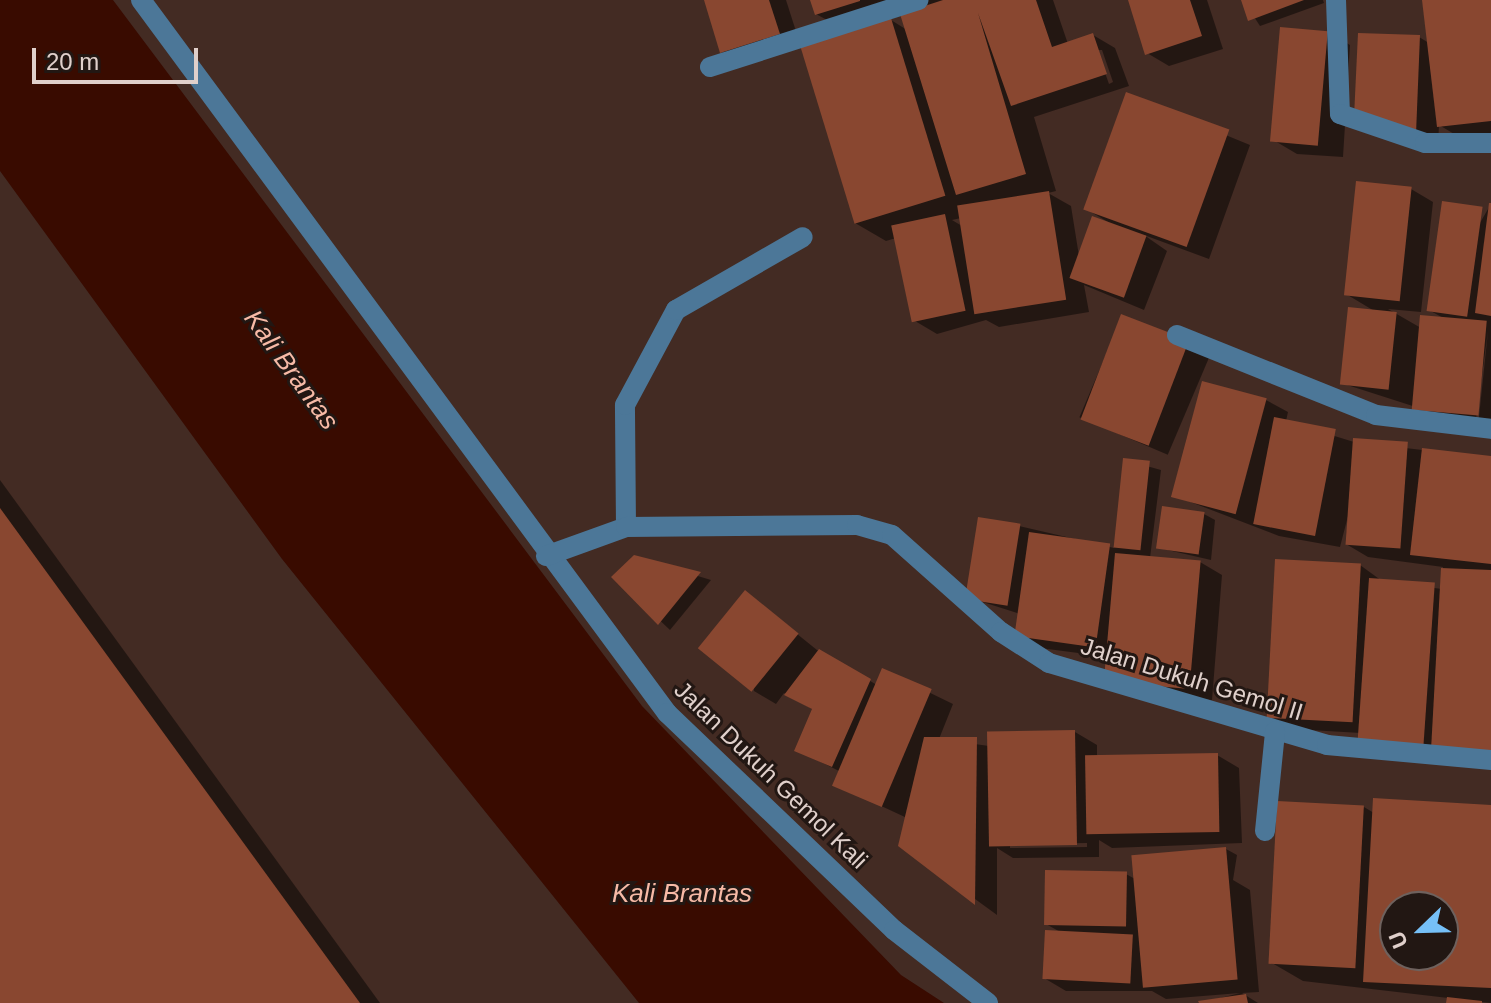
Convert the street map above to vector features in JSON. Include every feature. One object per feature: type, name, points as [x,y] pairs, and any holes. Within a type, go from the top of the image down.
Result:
[{"type":"street","name":"Jalan Dukuh Gemol Kali","points":[[141,0],[546,556],[667,713],[894,930],[988,1003]]},
{"type":"street","points":[[710,67],[919,0]]},
{"type":"street","points":[[1336,0],[1335,102],[1348,122],[1425,143],[1491,143]]},
{"type":"street","points":[[626,527],[625,405],[676,310],[803,237]]},
{"type":"street","points":[[1177,335],[1376,415],[1491,429]]},
{"type":"street","name":"Jalan Dukuh Gemol II","points":[[546,556],[626,527],[857,525],[892,535],[1001,632],[1049,663],[1327,745],[1491,760]]},
{"type":"street","points":[[1265,831],[1275,732]]},
{"type":"water","name":"Kali Brantas","points":[[0,0],[113,0],[642,706],[901,975],[944,1003],[639,1003],[282,559],[0,171]]},
{"type":"building","points":[[704,0],[769,0],[780,34],[720,53]]},
{"type":"building","points":[[810,0],[860,0],[860,1],[815,15]]},
{"type":"building","points":[[943,0],[1036,0],[1052,47],[1093,33],[1107,74],[1011,106],[978,13],[1026,174],[956,195],[900,14]]},
{"type":"building","points":[[1128,0],[1190,0],[1202,36],[1145,55]]},
{"type":"building","points":[[1241,0],[1304,0],[1248,21]]},
{"type":"building","points":[[1422,0],[1491,0],[1491,121],[1437,127]]},
{"type":"building","points":[[891,18],[945,196],[855,224],[800,46]]},
{"type":"building","points":[[1280,27],[1328,31],[1318,146],[1270,142]]},
{"type":"building","points":[[1358,33],[1420,35],[1416,134],[1354,117]]},
{"type":"building","points":[[1126,92],[1229,130],[1187,247],[1083,209]]},
{"type":"building","points":[[1356,181],[1412,187],[1400,301],[1344,295]]},
{"type":"building","points":[[1049,191],[1066,300],[974,314],[957,206]]},
{"type":"building","points":[[1442,201],[1483,207],[1467,317],[1427,311]]},
{"type":"building","points":[[1491,203],[1491,316],[1475,313]]},
{"type":"building","points":[[945,214],[966,311],[912,322],[891,225]]},
{"type":"building","points":[[1092,216],[1147,236],[1124,298],[1069,278]]},
{"type":"building","points":[[1348,307],[1397,312],[1389,390],[1340,385]]},
{"type":"building","points":[[1121,314],[1189,340],[1149,446],[1081,419]]},
{"type":"building","points":[[1420,315],[1487,321],[1478,415],[1412,410]]},
{"type":"building","points":[[1202,381],[1267,398],[1236,514],[1171,497]]},
{"type":"building","points":[[1274,417],[1336,429],[1315,536],[1253,524]]},
{"type":"building","points":[[1353,438],[1408,442],[1400,549],[1346,545]]},
{"type":"building","points":[[1422,448],[1491,456],[1491,564],[1410,555]]},
{"type":"building","points":[[1123,458],[1150,461],[1140,550],[1114,548]]},
{"type":"building","points":[[1162,506],[1205,512],[1199,555],[1156,549]]},
{"type":"building","points":[[0,508],[360,1003],[0,1003]]},
{"type":"building","points":[[978,517],[1020,524],[1007,606],[965,599]]},
{"type":"building","points":[[1029,532],[1110,543],[1096,647],[1014,636]]},
{"type":"building","points":[[1115,553],[1201,560],[1189,689],[1104,682]]},
{"type":"building","points":[[634,555],[701,572],[658,625],[611,577]]},
{"type":"building","points":[[1275,559],[1361,564],[1353,722],[1267,718]]},
{"type":"building","points":[[1441,568],[1491,570],[1491,753],[1431,750]]},
{"type":"building","points":[[1369,578],[1435,583],[1423,749],[1357,745]]},
{"type":"building","points":[[745,590],[799,633],[751,692],[698,648]]},
{"type":"building","points":[[819,649],[871,679],[832,767],[794,751],[812,709],[784,695]]},
{"type":"building","points":[[882,668],[932,689],[882,807],[832,786]]},
{"type":"building","points":[[1075,730],[1077,845],[989,847],[987,732]]},
{"type":"building","points":[[924,737],[977,737],[975,905],[898,846]]},
{"type":"building","points":[[1218,753],[1219,832],[1086,834],[1085,755]]},
{"type":"building","points":[[1373,798],[1491,805],[1491,988],[1363,982]]},
{"type":"building","points":[[1277,801],[1364,806],[1355,968],[1268,964]]},
{"type":"building","points":[[1226,847],[1238,979],[1143,988],[1131,855]]},
{"type":"building","points":[[1045,870],[1127,871],[1126,926],[1044,925]]},
{"type":"building","points":[[1045,930],[1133,935],[1130,984],[1042,979]]},
{"type":"building","points":[[1246,994],[1248,1003],[1198,1001]]},
{"type":"building","points":[[1447,997],[1482,1001],[1482,1003],[1446,1003]]}]
